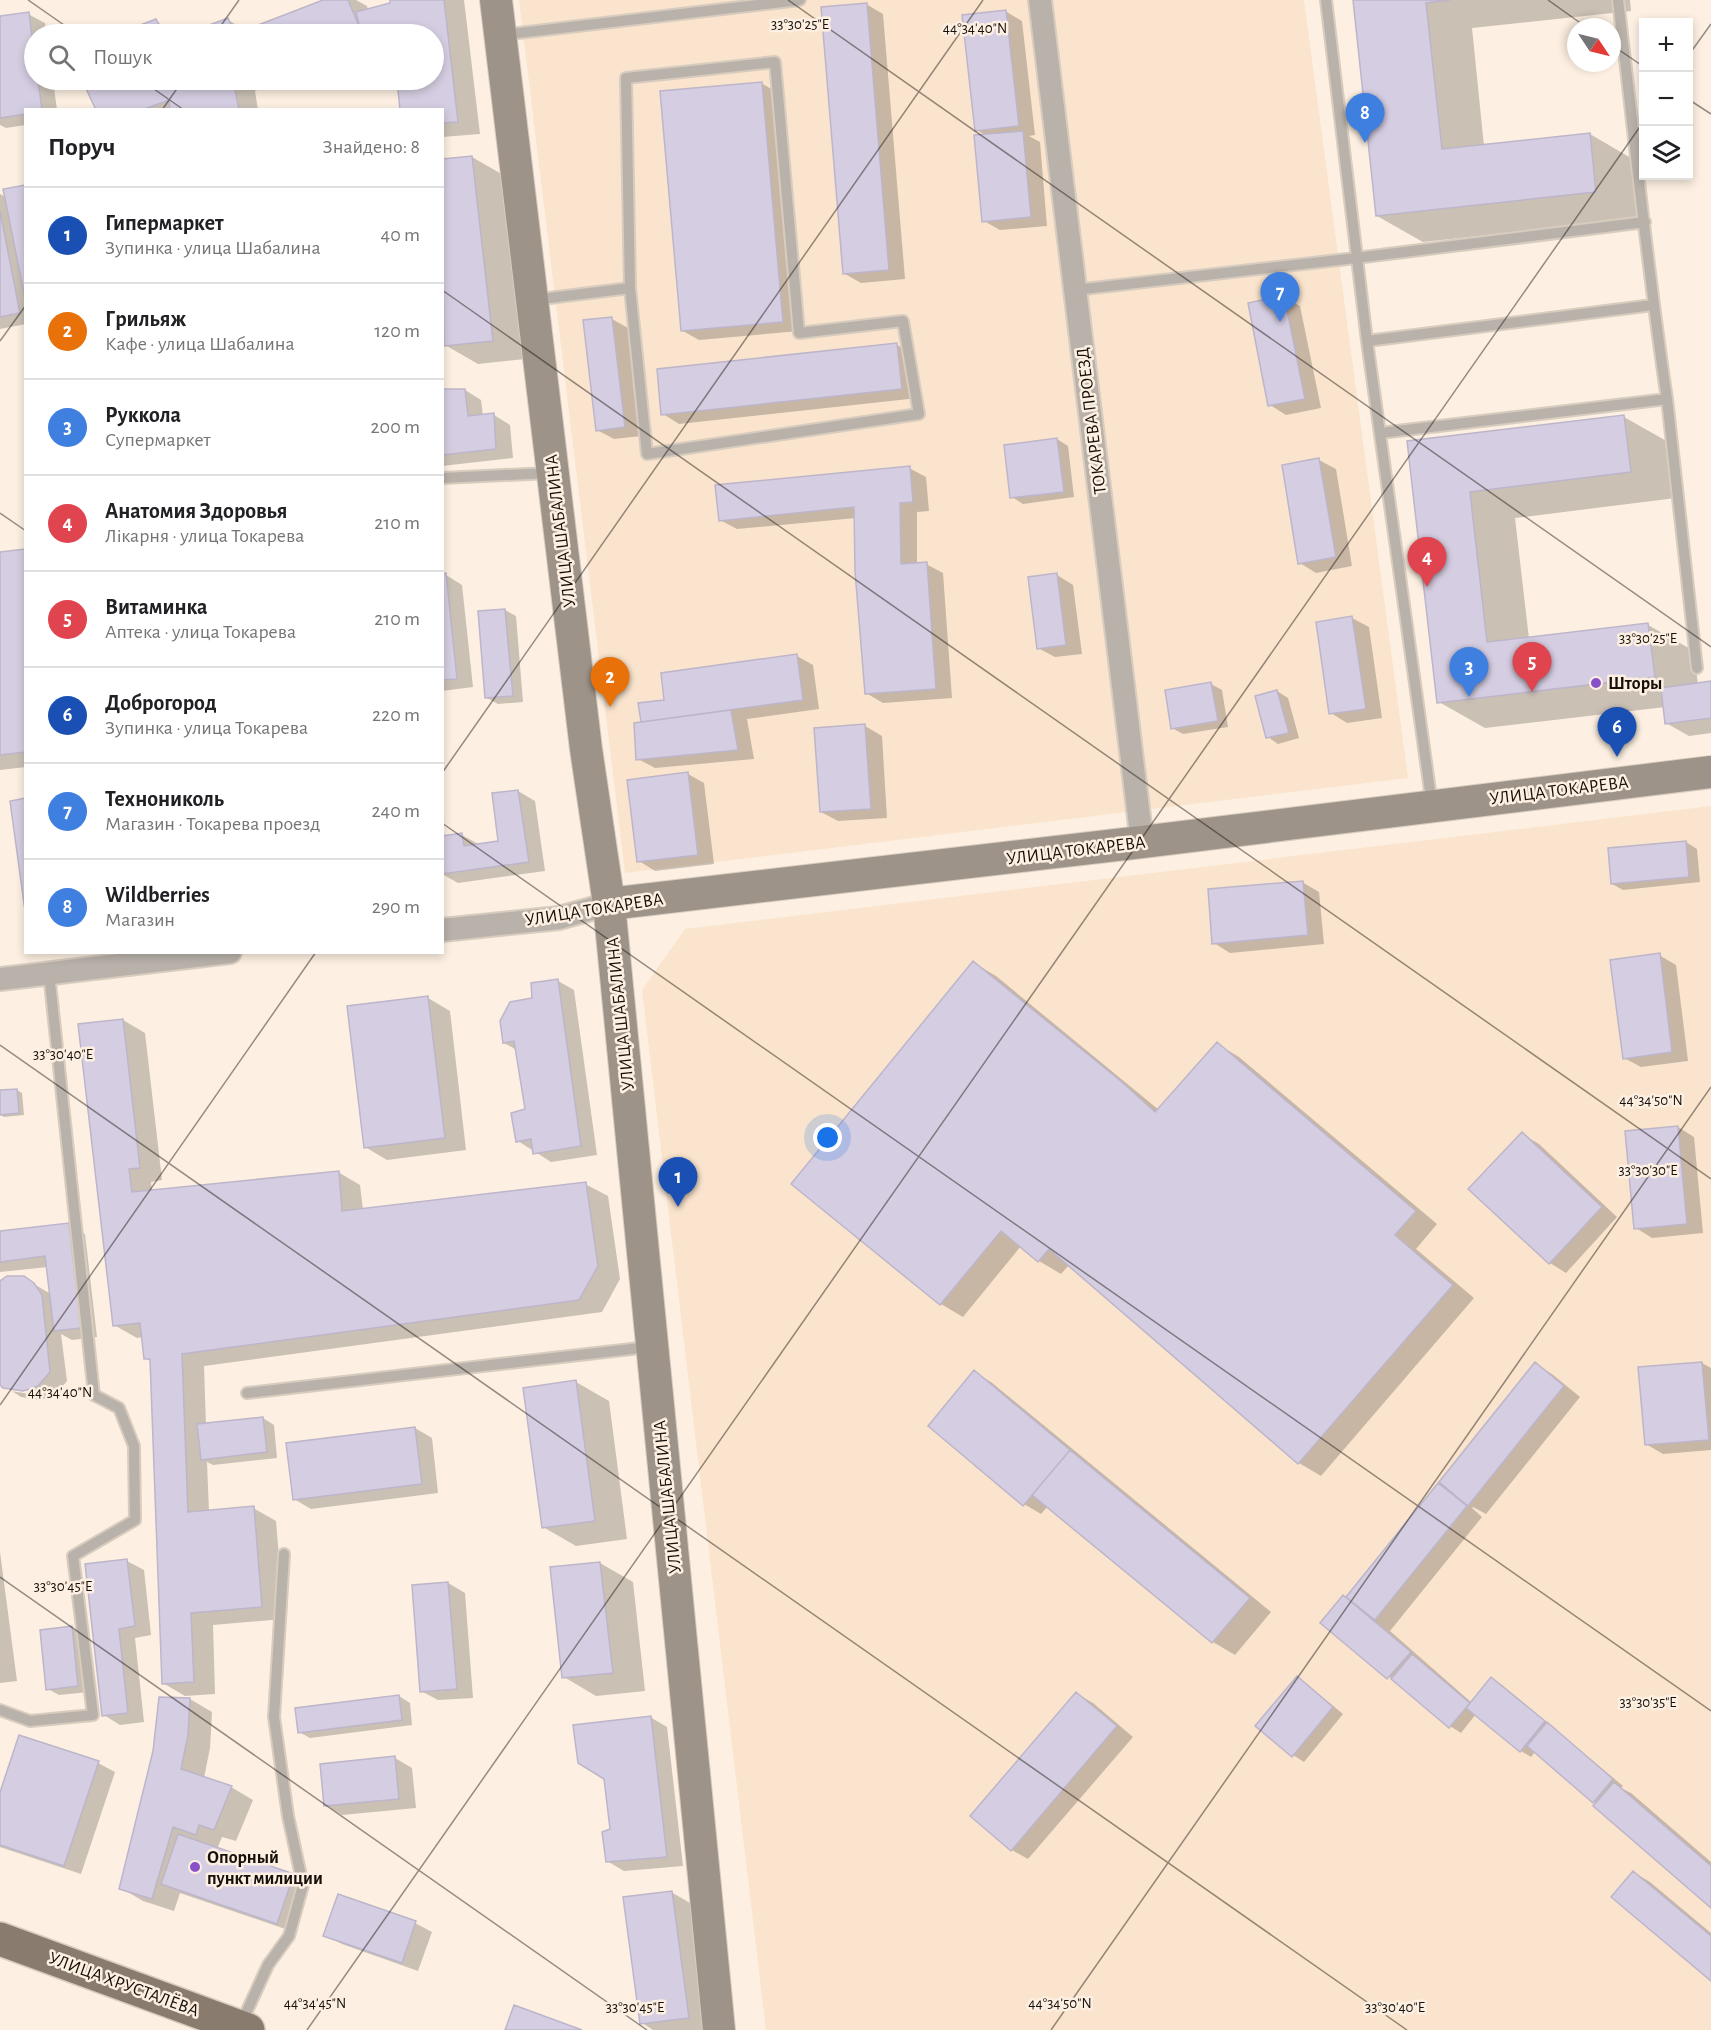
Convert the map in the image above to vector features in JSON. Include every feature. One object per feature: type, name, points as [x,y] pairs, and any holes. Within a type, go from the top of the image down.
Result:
[{"type":"main road","name":"УЛИЦА ШАБАЛИНА","points":[[496,0],[585,737],[609,904],[719,2030]]},
{"type":"main road","name":"УЛИЦА ТОКАРЕВА","points":[[609,904],[1142,842],[1711,772]]},
{"type":"main road","name":"УЛИЦА ХРУСТАЛЁВА","points":[[0,1939],[244,2028]]},
{"type":"street","name":"ТОКАРЕВА ПРОЕЗД","points":[[1040,0],[1142,842]]},
{"type":"street","name":"УЛИЦА ТОКАРЕВА","points":[[444,930],[558,918],[609,904]]},
{"type":"street","points":[[0,979],[213,954]]},
{"type":"lane","points":[[501,35],[800,0]]},
{"type":"lane","points":[[1326,0],[1356,258],[1432,806]]},
{"type":"lane","points":[[1618,0],[1653,305],[1667,399],[1697,668]]},
{"type":"lane","points":[[775,62],[799,333],[903,321],[919,414],[647,454],[630,288],[626,78],[775,62]]},
{"type":"lane","points":[[1075,290],[1645,222]]},
{"type":"lane","points":[[533,300],[630,288]]},
{"type":"lane","points":[[1367,341],[1653,305]]},
{"type":"lane","points":[[1380,433],[1667,399]]},
{"type":"lane","points":[[444,478],[554,473]]},
{"type":"lane","points":[[0,1710],[30,1721],[93,1715],[73,1556],[135,1520],[134,1446],[119,1408],[94,1395],[49,973]]},
{"type":"lane","points":[[247,1393],[652,1346]]},
{"type":"lane","points":[[244,2028],[268,1965],[289,1936],[303,1886],[288,1816],[274,1718],[284,1554]]},
{"type":"shaded area","points":[[519,0],[1304,0],[1408,778],[625,873]]},
{"type":"shaded area","points":[[1711,806],[1711,2030],[766,2030],[642,990],[685,929]]},
{"type":"building","points":[[323,0],[348,0],[358,24],[261,24]]},
{"type":"building","points":[[390,0],[444,0],[458,122],[444,123],[444,108],[400,108],[398,90],[444,90],[444,24],[359,24],[356,12],[390,3]]},
{"type":"building","points":[[1353,0],[1450,0],[1426,3],[1442,149],[1590,133],[1596,192],[1376,216]]},
{"type":"building","points":[[867,3],[889,270],[843,274],[821,7]]},
{"type":"building","points":[[1006,10],[1019,126],[975,131],[962,15]]},
{"type":"building","points":[[29,12],[30,24],[24,24],[24,90],[39,90],[42,108],[24,108],[24,114],[0,118],[0,16]]},
{"type":"building","points":[[228,18],[231,24],[212,24]]},
{"type":"building","points":[[156,19],[159,24],[143,24]]},
{"type":"building","points":[[762,82],[783,322],[681,331],[660,91]]},
{"type":"building","points":[[87,90],[235,90],[239,108],[170,108],[169,100],[147,108],[95,108]]},
{"type":"building","points":[[1023,131],[1031,217],[982,222],[974,135]]},
{"type":"building","points":[[472,156],[493,341],[444,346],[444,159]]},
{"type":"building","points":[[24,185],[24,293],[3,189]]},
{"type":"building","points":[[0,211],[20,313],[0,317]]},
{"type":"building","points":[[1284,295],[1305,399],[1268,406],[1248,303]]},
{"type":"building","points":[[612,317],[625,427],[596,431],[583,320]]},
{"type":"building","points":[[897,343],[902,389],[661,415],[657,369]]},
{"type":"building","points":[[444,389],[465,389],[468,416],[494,413],[496,449],[444,455]]},
{"type":"building","points":[[1624,415],[1631,472],[1470,492],[1487,642],[1648,623],[1655,677],[1437,703],[1407,441]]},
{"type":"building","points":[[1057,438],[1064,492],[1010,498],[1004,445]]},
{"type":"building","points":[[1319,458],[1336,557],[1298,564],[1282,465]]},
{"type":"building","points":[[910,466],[913,502],[900,503],[901,564],[927,562],[936,689],[865,694],[855,571],[854,507],[719,521],[715,485]]},
{"type":"building","points":[[24,549],[24,752],[0,755],[0,552]]},
{"type":"building","points":[[446,573],[457,679],[444,680],[444,574]]},
{"type":"building","points":[[1057,573],[1066,645],[1037,649],[1028,577]]},
{"type":"building","points":[[505,609],[513,696],[485,698],[478,611]]},
{"type":"building","points":[[1352,616],[1366,709],[1329,714],[1316,622]]},
{"type":"building","points":[[797,654],[803,700],[641,722],[638,703],[664,700],[661,673]]},
{"type":"building","points":[[1711,681],[1711,718],[1665,724],[1661,688]]},
{"type":"building","points":[[1211,682],[1218,721],[1171,729],[1165,690]]},
{"type":"building","points":[[1277,690],[1289,733],[1266,738],[1255,696]]},
{"type":"building","points":[[731,710],[738,750],[636,760],[634,723]]},
{"type":"building","points":[[865,724],[871,809],[820,812],[814,728]]},
{"type":"building","points":[[688,772],[698,855],[637,862],[627,780]]},
{"type":"building","points":[[518,790],[529,862],[444,874],[444,836],[462,833],[464,846],[498,841],[492,793]]},
{"type":"building","points":[[24,798],[24,903],[10,801]]},
{"type":"building","points":[[1686,841],[1689,877],[1611,884],[1608,848]]},
{"type":"building","points":[[1303,881],[1308,935],[1212,944],[1208,889]]},
{"type":"building","points":[[1660,953],[1672,1052],[1623,1059],[1610,960]]},
{"type":"building","points":[[973,961],[1122,1082],[1155,1112],[1217,1042],[1416,1211],[1395,1235],[1453,1285],[1298,1464],[1049,1249],[1038,1262],[1001,1231],[940,1305],[791,1184]]},
{"type":"building","points":[[558,979],[581,1146],[533,1154],[531,1139],[516,1142],[511,1113],[525,1109],[514,1041],[503,1043],[500,1021],[510,1002],[532,998],[531,983]]},
{"type":"building","points":[[428,996],[445,1138],[364,1148],[347,1006]]},
{"type":"building","points":[[123,1019],[140,1168],[129,1169],[132,1192],[339,1171],[342,1211],[586,1182],[598,1266],[579,1300],[182,1354],[188,1512],[254,1506],[262,1607],[191,1613],[194,1682],[162,1684],[150,1359],[144,1359],[140,1323],[113,1326],[78,1024]]},
{"type":"building","points":[[17,1089],[19,1113],[0,1115],[0,1090]]},
{"type":"building","points":[[1678,1126],[1687,1224],[1634,1229],[1625,1131]]},
{"type":"building","points":[[1522,1132],[1602,1207],[1549,1264],[1468,1189]]},
{"type":"building","points":[[69,1223],[81,1328],[54,1331],[45,1256],[0,1262],[0,1231]]},
{"type":"building","points":[[7,1276],[24,1276],[34,1283],[42,1295],[50,1372],[38,1386],[23,1391],[3,1388],[0,1385],[0,1281]]},
{"type":"building","points":[[1535,1362],[1564,1386],[1468,1506],[1439,1482]]},
{"type":"building","points":[[1702,1362],[1709,1440],[1645,1445],[1638,1367]]},
{"type":"building","points":[[974,1370],[1070,1450],[1023,1506],[928,1426]]},
{"type":"building","points":[[576,1380],[595,1521],[542,1528],[523,1388]]},
{"type":"building","points":[[263,1417],[267,1452],[201,1460],[197,1424]]},
{"type":"building","points":[[415,1427],[422,1484],[293,1500],[286,1443]]},
{"type":"building","points":[[1070,1450],[1250,1598],[1212,1643],[1032,1495]]},
{"type":"building","points":[[1438,1483],[1467,1506],[1375,1620],[1346,1597]]},
{"type":"building","points":[[127,1559],[135,1626],[119,1629],[128,1713],[102,1716],[85,1564]]},
{"type":"building","points":[[600,1562],[613,1673],[562,1678],[550,1567]]},
{"type":"building","points":[[448,1582],[457,1689],[420,1692],[412,1585]]},
{"type":"building","points":[[1343,1595],[1411,1652],[1387,1679],[1320,1623]]},
{"type":"building","points":[[72,1626],[78,1686],[46,1690],[40,1630]]},
{"type":"building","points":[[1412,1654],[1470,1703],[1449,1728],[1391,1679]]},
{"type":"building","points":[[1297,1676],[1333,1707],[1292,1757],[1255,1726]]},
{"type":"building","points":[[1491,1677],[1545,1721],[1520,1752],[1466,1708]]},
{"type":"building","points":[[1076,1692],[1117,1726],[1011,1851],[970,1816]]},
{"type":"building","points":[[399,1695],[402,1720],[298,1733],[295,1708]]},
{"type":"building","points":[[159,1697],[190,1698],[188,1735],[181,1769],[232,1786],[214,1830],[199,1825],[196,1835],[173,1827],[152,1899],[119,1889],[153,1751]]},
{"type":"building","points":[[651,1716],[667,1857],[606,1862],[602,1832],[610,1829],[604,1779],[578,1763],[573,1725]]},
{"type":"building","points":[[1547,1722],[1613,1779],[1593,1803],[1527,1746]]},
{"type":"building","points":[[19,1735],[99,1761],[64,1866],[0,1845],[0,1792]]},
{"type":"building","points":[[395,1756],[399,1799],[324,1806],[320,1764]]},
{"type":"building","points":[[1614,1782],[1711,1866],[1711,1908],[1593,1806]]},
{"type":"building","points":[[178,1834],[294,1874],[277,1924],[161,1884]]},
{"type":"building","points":[[1633,1871],[1711,1936],[1711,1981],[1611,1897]]},
{"type":"building","points":[[672,1891],[689,2018],[640,2024],[623,1897]]},
{"type":"building","points":[[338,1894],[416,1921],[402,1963],[323,1936]]},
{"type":"building","points":[[514,2005],[582,2030],[505,2030]]},
{"type":"place","name":"Wildberries","points":[[1365,143]]},
{"type":"place","name":"Технониколь","points":[[1280,322]]},
{"type":"place","name":"Анатомия Здоровья","points":[[1427,587]]},
{"type":"place","name":"Шторы","points":[[1596,683]]},
{"type":"place","name":"Витаминка","points":[[1532,692]]},
{"type":"place","name":"Руккола","points":[[1469,697]]},
{"type":"place","name":"Грильяж","points":[[610,707]]},
{"type":"place","name":"Доброгород","points":[[1617,757]]},
{"type":"place","name":"Гипермаркет","points":[[678,1207]]},
{"type":"place","name":"Опорный пункт милиции","points":[[195,1867]]}]
